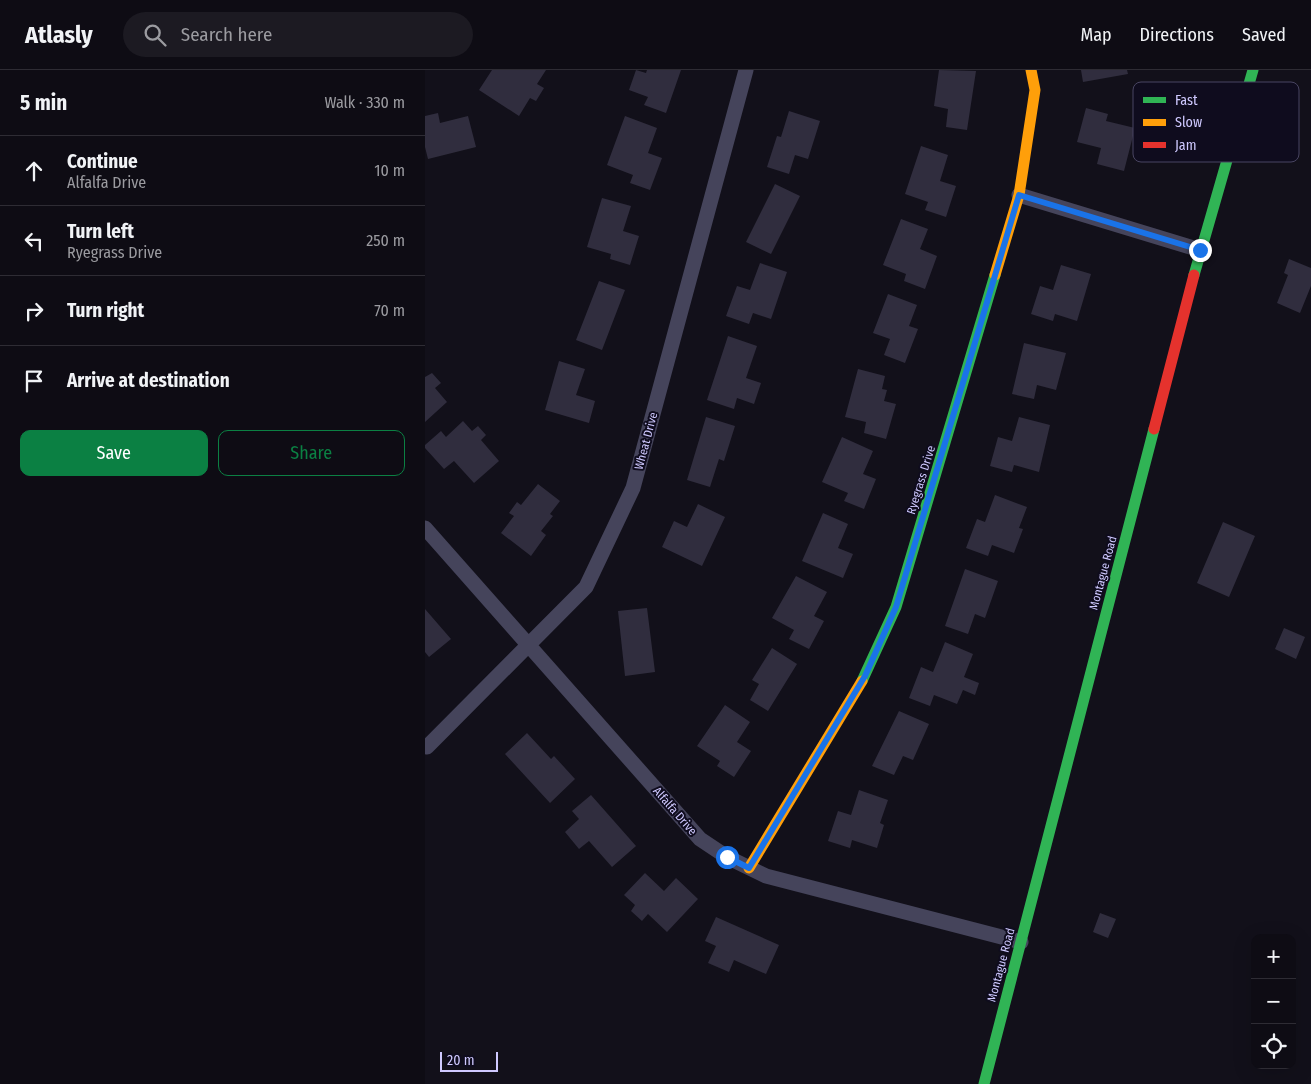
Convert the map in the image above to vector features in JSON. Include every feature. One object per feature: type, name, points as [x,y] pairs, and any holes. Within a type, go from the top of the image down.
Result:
[{"type":"main road","name":"Ryegrass Drive","points":[[749,868],[865,676],[896,607],[1019,195],[1035,90],[1031,70]]},
{"type":"main road","name":"Montague Road","points":[[1249,82],[1253,70]]},
{"type":"main road","name":"Montague Road","points":[[985,1084],[1200,250],[1226,162]]},
{"type":"street","name":"Wheat Drive","points":[[427,747],[586,587],[633,488],[746,70]]},
{"type":"street","points":[[1019,195],[1200,250]]},
{"type":"street","name":"Alfalfa Drive","points":[[425,528],[700,839],[727,857],[766,876],[1021,942]]},
{"type":"building","points":[[492,70],[546,70],[537,84],[544,88],[536,101],[530,98],[519,116],[479,90]]},
{"type":"building","points":[[636,70],[646,73],[647,70],[681,70],[666,113],[644,105],[648,97],[629,90]]},
{"type":"building","points":[[939,70],[976,71],[967,130],[946,127],[948,109],[934,106]]},
{"type":"building","points":[[1081,70],[1127,70],[1128,74],[1083,82]]},
{"type":"building","points":[[1086,108],[1108,114],[1106,121],[1133,128],[1133,136],[1124,171],[1097,164],[1101,148],[1077,142]]},
{"type":"building","points":[[789,111],[820,121],[808,159],[795,155],[789,174],[767,167],[777,136],[781,137]]},
{"type":"building","points":[[438,113],[440,123],[468,116],[476,147],[428,159],[425,147],[425,116]]},
{"type":"building","points":[[625,116],[657,128],[648,153],[662,158],[650,190],[630,183],[633,175],[607,165]]},
{"type":"building","points":[[921,146],[948,155],[940,181],[956,186],[946,217],[925,210],[928,202],[905,194]]},
{"type":"building","points":[[775,184],[800,196],[771,254],[746,242]]},
{"type":"building","points":[[602,198],[631,206],[623,231],[639,236],[630,265],[610,259],[611,254],[587,247]]},
{"type":"building","points":[[901,219],[928,229],[920,249],[937,256],[925,289],[904,281],[906,274],[883,265]]},
{"type":"building","points":[[1289,259],[1311,268],[1311,286],[1300,313],[1277,303],[1288,275],[1284,273]]},
{"type":"building","points":[[760,263],[787,272],[771,319],[753,313],[749,324],[726,316],[737,286],[750,290]]},
{"type":"building","points":[[1061,265],[1091,274],[1077,321],[1055,314],[1053,321],[1031,314],[1040,286],[1053,290]]},
{"type":"building","points":[[599,281],[625,290],[602,350],[576,340]]},
{"type":"building","points":[[888,294],[917,305],[909,326],[918,329],[905,363],[884,355],[890,339],[873,333]]},
{"type":"building","points":[[728,336],[757,346],[746,378],[761,383],[754,404],[737,398],[734,409],[707,400]]},
{"type":"building","points":[[1024,343],[1066,353],[1056,390],[1037,385],[1034,399],[1012,394]]},
{"type":"building","points":[[559,361],[585,369],[576,395],[595,401],[589,423],[545,410]]},
{"type":"building","points":[[858,369],[885,376],[882,389],[887,390],[884,401],[896,404],[886,439],[864,433],[866,422],[845,417]]},
{"type":"building","points":[[432,373],[441,383],[435,388],[447,402],[425,422],[425,377]]},
{"type":"building","points":[[706,417],[735,426],[724,461],[719,459],[710,487],[687,480]]},
{"type":"building","points":[[1019,417],[1050,425],[1039,472],[1014,465],[1012,472],[990,466],[998,437],[1012,441]]},
{"type":"building","points":[[463,421],[472,431],[478,426],[486,435],[481,440],[499,461],[474,483],[454,461],[444,469],[425,448],[425,445],[441,431],[446,437]]},
{"type":"building","points":[[842,437],[873,451],[863,474],[876,479],[864,509],[844,501],[848,493],[822,482]]},
{"type":"building","points":[[538,484],[560,501],[550,514],[553,516],[541,531],[546,535],[531,556],[501,533],[514,516],[509,513],[517,502],[521,505]]},
{"type":"building","points":[[995,495],[1027,507],[1019,528],[1023,529],[1014,553],[992,545],[988,556],[966,548],[977,519],[985,522]]},
{"type":"building","points":[[698,504],[725,517],[702,566],[662,547],[674,521],[687,527]]},
{"type":"building","points":[[823,513],[848,524],[838,548],[853,554],[843,578],[802,561]]},
{"type":"building","points":[[1223,522],[1255,536],[1229,597],[1197,583]]},
{"type":"building","points":[[965,569],[998,581],[985,618],[975,614],[968,634],[945,626]]},
{"type":"building","points":[[796,576],[827,592],[814,616],[824,621],[809,649],[789,639],[794,630],[772,618]]},
{"type":"building","points":[[647,608],[655,672],[625,676],[618,611]]},
{"type":"building","points":[[425,609],[451,639],[429,657],[425,652]]},
{"type":"building","points":[[1284,628],[1305,637],[1296,659],[1275,649]]},
{"type":"building","points":[[945,642],[973,654],[964,677],[979,683],[975,695],[963,690],[957,704],[934,695],[930,706],[909,698],[921,667],[933,672]]},
{"type":"building","points":[[772,648],[797,664],[768,711],[750,700],[759,684],[752,680]]},
{"type":"building","points":[[725,705],[750,722],[737,742],[751,751],[734,777],[717,766],[720,761],[697,746]]},
{"type":"building","points":[[899,711],[929,724],[913,760],[903,756],[894,775],[872,766]]},
{"type":"building","points":[[527,733],[551,759],[554,756],[575,779],[550,803],[505,754]]},
{"type":"building","points":[[859,790],[888,800],[880,823],[884,825],[877,848],[852,840],[850,848],[828,841],[838,811],[851,815]]},
{"type":"building","points":[[591,795],[636,846],[612,867],[589,841],[579,849],[565,832],[579,819],[572,811]]},
{"type":"building","points":[[645,873],[664,891],[676,878],[698,899],[667,932],[648,914],[642,921],[631,911],[635,905],[624,895]]},
{"type":"building","points":[[1100,913],[1116,919],[1108,938],[1093,932]]},
{"type":"building","points":[[716,917],[779,945],[766,974],[734,960],[729,972],[708,963],[716,946],[705,941]]},
{"type":"traffic: fast","points":[[1250,82],[1253,70]]},
{"type":"traffic: fast","points":[[1194,275],[1227,162]]},
{"type":"traffic: fast","points":[[862,681],[896,607],[995,275]]},
{"type":"traffic: fast","points":[[984,1084],[1154,429]]},
{"type":"traffic: slow","points":[[995,275],[1019,195],[1035,90],[1031,70]]},
{"type":"traffic: slow","points":[[749,868],[862,681]]},
{"type":"traffic: jam","points":[[1154,429],[1194,275]]},
{"type":"route","points":[[727,857],[749,868],[865,676],[896,607],[957,409],[1019,195],[1200,250]]}]
